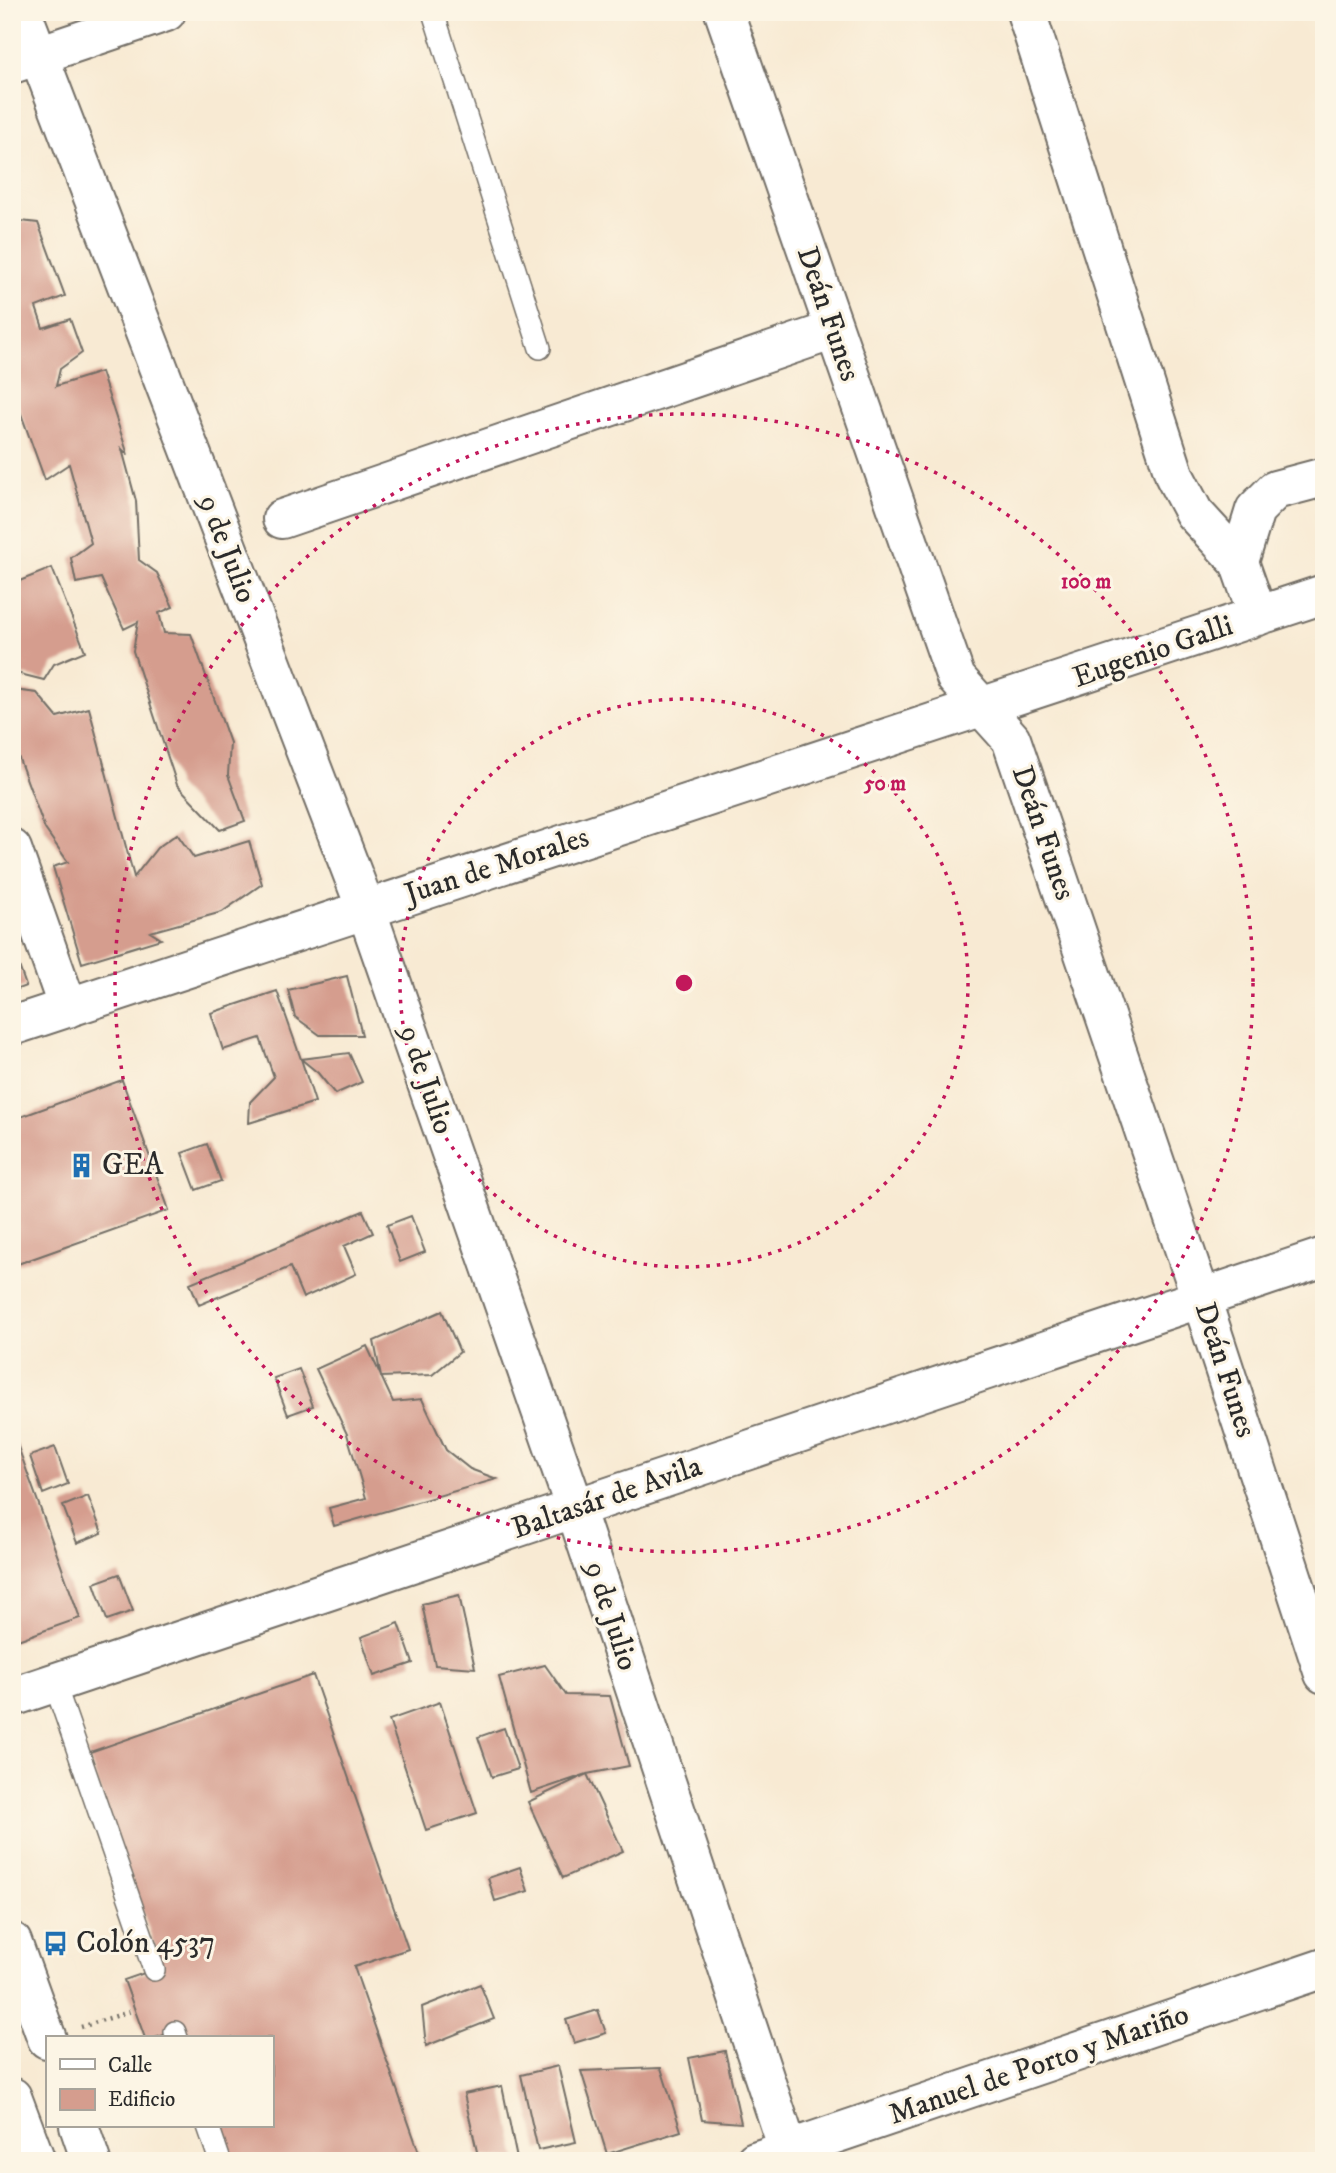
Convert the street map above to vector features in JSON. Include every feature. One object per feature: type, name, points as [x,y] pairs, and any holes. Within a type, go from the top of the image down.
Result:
[{"type":"street","name":"9 de Julio","points":[[22,12],[25,59],[366,909],[575,1508],[778,2157]]},
{"type":"street","points":[[25,59],[166,12]]},
{"type":"street","points":[[1026,12],[1175,477],[1194,513],[1239,562],[1258,616]]},
{"type":"street","name":"Deán Funes","points":[[732,14],[834,330],[956,678],[1011,739],[1201,1298],[1324,1674]]},
{"type":"street","points":[[282,519],[834,330]]},
{"type":"street","points":[[1239,562],[1255,510],[1261,503],[1275,490],[1324,477]]},
{"type":"street","name":"Eugenio Galli","points":[[983,709],[1324,594]]},
{"type":"street","name":"Juan de Morales","points":[[12,1026],[983,709]]},
{"type":"street","points":[[12,849],[68,1008]]},
{"type":"street","name":"Baltasár de Avila","points":[[12,1696],[1324,1257]]},
{"type":"street","points":[[12,1942],[60,2035]]},
{"type":"street","name":"Manuel de Porto y Mariño","points":[[778,2157],[1324,1968]]},
{"type":"street","points":[[12,2097],[36,2161]]},
{"type":"street","points":[[80,2128],[91,2161]]},
{"type":"lane","points":[[433,12],[540,348]]},
{"type":"lane","points":[[54,1682],[154,1970]]},
{"type":"lane","points":[[209,2128],[220,2161]]},
{"type":"path","points":[[60,2035],[135,2010]]},
{"type":"building","points":[[12,162],[19,181],[12,184]]},
{"type":"building","points":[[12,220],[38,223],[65,296],[36,307],[43,328],[70,319],[82,353],[60,369],[56,386],[101,372],[128,455],[122,449],[136,501],[139,560],[157,573],[173,607],[159,613],[164,633],[191,634],[230,743],[228,775],[245,821],[220,830],[177,785],[133,651],[138,622],[124,629],[101,578],[76,583],[71,558],[91,543],[69,464],[45,480],[12,389]]},
{"type":"building","points":[[52,568],[85,651],[54,664],[44,680],[12,672],[12,584]]},
{"type":"building","points":[[14,690],[37,693],[57,717],[89,708],[134,877],[157,848],[177,834],[194,858],[249,841],[262,884],[222,912],[150,932],[161,939],[82,963],[53,867],[68,862],[45,829],[12,740]]},
{"type":"building","points":[[12,946],[26,986],[12,991]]},
{"type":"building","points":[[347,976],[362,1035],[320,1035],[295,1017],[288,990]]},
{"type":"building","points":[[277,991],[315,1102],[249,1123],[250,1102],[274,1077],[260,1038],[223,1050],[211,1013]]},
{"type":"building","points":[[349,1053],[362,1082],[335,1094],[318,1073],[301,1059]]},
{"type":"building","name":"GEA","points":[[122,1080],[169,1210],[12,1266],[12,1120]]},
{"type":"building","points":[[207,1144],[221,1181],[196,1190],[182,1153]]},
{"type":"building","points":[[363,1211],[373,1233],[344,1246],[356,1274],[303,1298],[290,1267],[199,1305],[190,1283]]},
{"type":"building","points":[[411,1216],[425,1252],[400,1262],[387,1225]]},
{"type":"building","points":[[442,1311],[460,1352],[432,1375],[381,1377],[374,1341]]},
{"type":"building","points":[[367,1346],[393,1402],[422,1399],[446,1450],[470,1469],[497,1479],[334,1526],[329,1508],[366,1498],[347,1434],[316,1369]]},
{"type":"building","points":[[299,1369],[313,1406],[288,1415],[274,1378]]},
{"type":"building","points":[[17,1444],[80,1618],[12,1642],[12,1446]]},
{"type":"building","points":[[55,1447],[68,1484],[43,1494],[30,1456]]},
{"type":"building","points":[[88,1496],[102,1533],[77,1543],[63,1506]]},
{"type":"building","points":[[119,1574],[133,1611],[107,1620],[94,1583]]},
{"type":"building","points":[[459,1595],[475,1668],[435,1665],[422,1604]]},
{"type":"building","points":[[399,1623],[413,1663],[374,1676],[361,1637]]},
{"type":"building","points":[[545,1665],[566,1695],[610,1696],[629,1766],[587,1774],[531,1793],[499,1677]]},
{"type":"building","points":[[313,1675],[408,1949],[354,1967],[422,2161],[228,2161],[217,2128],[273,2128],[273,2036],[184,2036],[182,2029],[161,2036],[144,2036],[124,1980],[162,1967],[87,1753]]},
{"type":"building","points":[[440,1702],[477,1813],[426,1830],[389,1720]]},
{"type":"building","points":[[504,1728],[518,1769],[492,1777],[478,1737]]},
{"type":"building","points":[[587,1774],[623,1851],[563,1878],[528,1802]]},
{"type":"building","points":[[520,1867],[528,1891],[495,1901],[488,1878]]},
{"type":"building","points":[[480,1984],[494,2019],[426,2046],[422,2007]]},
{"type":"building","points":[[598,2010],[606,2033],[574,2043],[566,2020]]},
{"type":"building","points":[[725,2051],[741,2123],[702,2120],[689,2058]]},
{"type":"building","points":[[558,2066],[576,2142],[538,2150],[521,2075]]},
{"type":"building","points":[[661,2068],[681,2131],[607,2154],[581,2071]]},
{"type":"building","points":[[502,2086],[517,2159],[478,2156],[464,2094]]},
{"type":"place","name":"GEA","points":[[82,1165]]},
{"type":"place","name":"Colón 4537","points":[[56,1943]]}]
